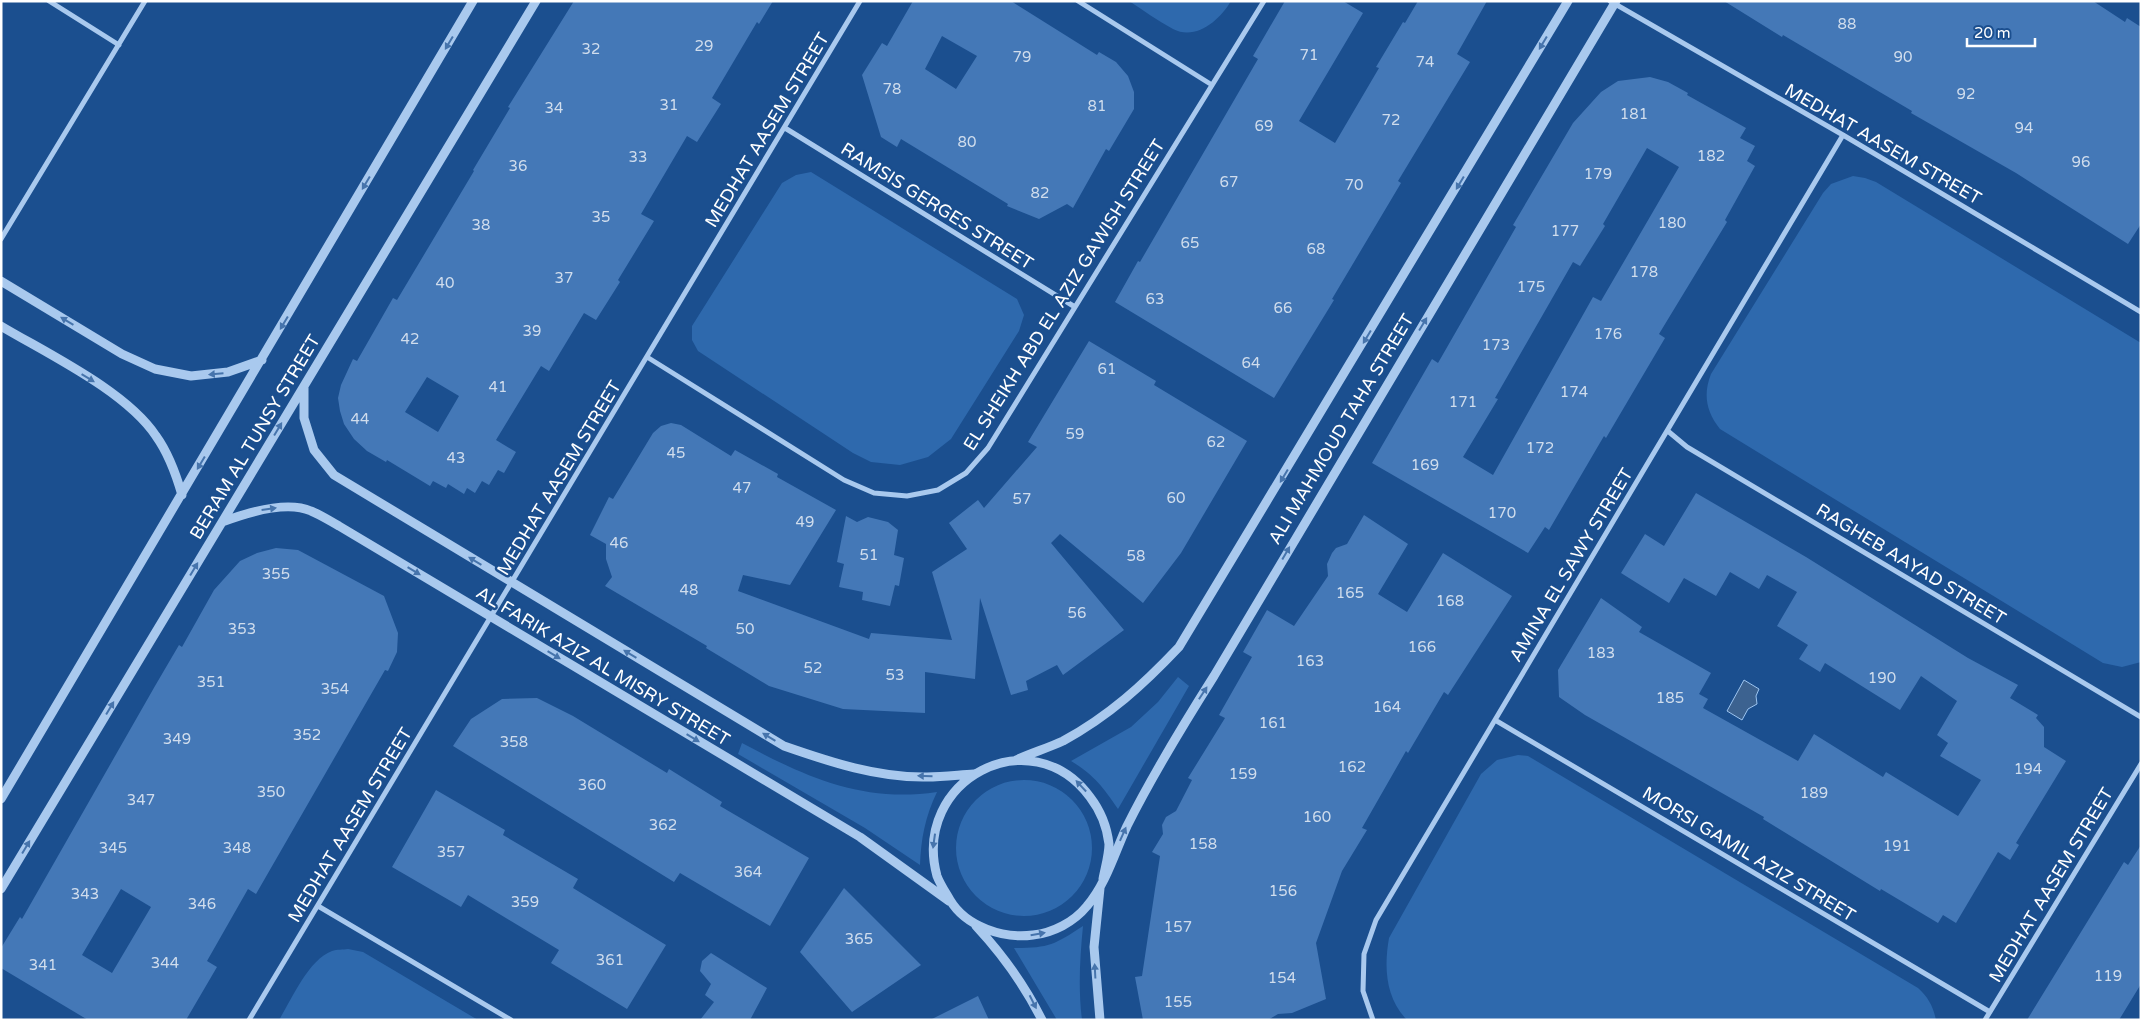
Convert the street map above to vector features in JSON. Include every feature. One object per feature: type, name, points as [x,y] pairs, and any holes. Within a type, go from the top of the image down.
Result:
[{"type":"street","points":[[49,1],[119,45]]},
{"type":"street","points":[[1,239],[145,1]]},
{"type":"street","name":"BERAM AL TUNSY STREET","points":[[1,799],[473,1]]},
{"type":"street","name":"BERAM AL TUNSY STREET","points":[[1,889],[536,1]]},
{"type":"street","name":"MEDHAT AASEM STREET","points":[[249,1020],[860,1]]},
{"type":"street","points":[[1078,1],[1212,85]]},
{"type":"street","name":"EL SHEIKH ABD EL AZIZ GAWISH STREET","points":[[647,357],[844,480],[874,494],[907,496],[938,490],[966,473],[988,448],[1264,1]]},
{"type":"street","name":"ALI MAHMOUD TAHA STREET","points":[[1014,760],[1061,742],[1105,716],[1144,684],[1179,647],[1568,1]]},
{"type":"street","name":"MEDHAT AASEM STREET","points":[[1614,2],[2141,312]]},
{"type":"street","name":"ALI MAHMOUD TAHA STREET","points":[[1102,883],[1127,826],[1168,750],[1214,676],[1614,2]]},
{"type":"street","name":"RAMSIS GERGES STREET","points":[[784,128],[1075,307]]},
{"type":"street","name":"AMINA EL SAWY STREET","points":[[1373,1020],[1362,991],[1364,954],[1376,920],[1669,432],[1843,135]]},
{"type":"street","points":[[1,281],[122,354],[155,369],[191,376],[228,372],[262,360]]},
{"type":"street","points":[[1,326],[108,390],[134,410],[160,442],[172,464],[182,495]]},
{"type":"street","name":"AL FARIK AZIZ AL MISRY STREET","points":[[304,386],[304,418],[314,450],[334,475],[784,746],[830,762],[877,772],[926,777],[974,774]]},
{"type":"street","name":"RAGHEB AAYAD STREET","points":[[1669,432],[1688,447],[2141,717]]},
{"type":"street","name":"AL FARIK AZIZ AL MISRY STREET","points":[[222,522],[250,511],[280,507],[309,510],[348,531],[860,837],[952,903]]},
{"type":"street","name":"MORSI GAMIL AZIZ STREET","points":[[1495,720],[1990,1012]]},
{"type":"street","points":[[1042,1020],[1025,986],[1000,952],[952,903],[938,878],[933,848],[938,820],[952,794],[974,774],[993,765],[1014,760],[1049,765],[1079,782],[1100,810],[1109,844],[1094,947],[1100,1020]]},
{"type":"street","name":"MEDHAT AASEM STREET","points":[[1985,1020],[2141,764]]},
{"type":"street","points":[[972,922],[994,933],[1011,936],[1044,934],[1067,924],[1086,907],[1102,883]]},
{"type":"street","points":[[318,906],[510,1020]]},
{"type":"shaded area","points":[[1129,1],[1231,1],[1221,15],[1206,27],[1190,32],[1182,32],[1173,29]]},
{"type":"shaded area","points":[[811,172],[1017,299],[1024,315],[1019,331],[951,439],[928,457],[900,465],[871,462],[853,453],[698,351],[692,340],[692,326],[782,183],[796,175]]},
{"type":"shaded area","points":[[1853,176],[1876,182],[2141,343],[2141,662],[2122,667],[2103,663],[1720,429],[1715,423],[1707,403],[1707,389],[1711,374],[1823,193],[1831,184]]},
{"type":"shaded area","points":[[1178,677],[1189,686],[1118,809],[1098,782],[1071,761],[1131,727],[1158,702]]},
{"type":"shaded area","points":[[1744,680],[1759,689],[1756,696],[1757,704],[1748,709],[1742,720],[1727,711]]},
{"type":"shaded area","points":[[742,743],[789,767],[835,784],[884,794],[937,792],[924,828],[920,865],[865,828],[738,754]]},
{"type":"shaded area","points":[[1518,755],[1528,756],[1918,988],[1930,1002],[1936,1020],[1407,1020],[1394,1002],[1390,992],[1387,970],[1389,938],[1481,774],[1497,760]]},
{"type":"shaded area","points":[[1024,780],[1050,786],[1072,800],[1086,822],[1092,848],[1086,874],[1072,896],[1050,910],[1024,916],[998,910],[976,896],[962,874],[956,848],[962,822],[976,800],[998,786]]},
{"type":"shaded area","points":[[1083,926],[1080,973],[1082,1020],[1057,1020],[1014,948],[1051,944]]},
{"type":"shaded area","points":[[348,949],[363,952],[478,1020],[279,1020],[301,981],[315,963],[332,951]]},
{"type":"building","points":[[574,1],[773,1],[759,24],[757,22],[712,98],[721,104],[697,142],[687,136],[641,214],[654,221],[618,280],[620,282],[596,320],[584,313],[549,371],[541,366],[496,440],[516,452],[504,473],[498,470],[489,485],[482,481],[475,493],[467,488],[464,494],[448,484],[446,488],[433,481],[430,486],[387,460],[386,462],[367,451],[354,439],[344,424],[338,398],[341,385],[353,359],[357,361],[393,298],[397,300],[474,171],[510,108],[508,107]],"holes":[[[427,377],[459,396],[438,432],[405,412]]]},
{"type":"building","points":[[913,1],[1011,1],[1097,55],[1099,52],[1116,62],[1128,76],[1134,92],[1134,109],[1109,151],[1106,149],[1073,208],[1067,204],[1039,219],[1007,206],[1008,204],[901,139],[897,147],[881,137],[862,75],[882,43],[887,46]],"holes":[[[942,36],[977,56],[956,89],[925,69]]]},
{"type":"building","points":[[1285,1],[1343,1],[1363,13],[1299,121],[1335,143],[1379,68],[1376,67],[1418,1],[1487,1],[1457,54],[1470,62],[1398,181],[1401,183],[1332,299],[1334,300],[1274,398],[1115,302],[1258,59],[1253,56]]},
{"type":"building","points":[[1724,1],[2093,1],[2125,22],[2127,18],[2141,27],[2141,224],[2128,244],[2016,173],[1911,113],[1912,111],[1783,35],[1782,37]]},
{"type":"building","points":[[1650,77],[1668,82],[1688,93],[1687,95],[1746,128],[1740,138],[1755,146],[1747,161],[1755,166],[1725,220],[1727,222],[1659,334],[1665,338],[1606,438],[1604,436],[1549,530],[1545,527],[1528,553],[1372,463],[1432,359],[1438,363],[1516,227],[1513,225],[1573,123],[1601,92],[1618,81]],"holes":[[[1647,148],[1679,167],[1601,301],[1593,297],[1493,475],[1463,457],[1498,399],[1495,398],[1573,262],[1580,266],[1605,226],[1603,224]]]},
{"type":"building","points":[[1089,341],[1156,381],[1154,385],[1247,441],[1181,553],[1143,603],[1060,534],[1051,543],[1124,630],[1063,675],[1057,665],[1026,681],[1028,690],[1011,695],[980,598],[975,679],[925,672],[925,713],[843,709],[769,686],[706,648],[707,646],[605,586],[612,577],[606,559],[606,544],[590,535],[609,497],[613,499],[653,433],[661,426],[671,423],[681,425],[731,456],[735,450],[778,474],[777,477],[836,510],[790,585],[743,575],[738,591],[869,639],[871,633],[952,640],[932,572],[967,549],[949,523],[978,500],[984,508],[1037,447],[1028,442]]},
{"type":"building","points":[[1696,493],[1806,557],[1968,658],[2018,685],[2010,698],[2038,715],[2036,718],[2044,727],[2044,747],[2066,761],[2016,843],[2019,845],[2010,860],[1998,852],[1956,923],[1943,915],[1938,923],[1881,889],[1880,891],[1763,819],[1764,817],[1585,715],[1559,697],[1558,670],[1601,598],[1642,627],[1639,632],[1711,673],[1699,694],[1708,699],[1703,708],[1798,761],[1814,734],[1883,777],[1886,772],[1958,816],[1981,780],[1940,756],[1948,743],[1937,735],[1957,701],[1921,676],[1900,710],[1825,663],[1820,672],[1799,659],[1808,645],[1777,626],[1797,592],[1767,575],[1759,589],[1730,572],[1716,596],[1684,578],[1669,603],[1621,573],[1645,534],[1664,546]]},
{"type":"building","points":[[1364,515],[1408,544],[1378,594],[1407,612],[1443,553],[1512,596],[1448,695],[1444,692],[1408,753],[1406,751],[1362,828],[1367,830],[1342,871],[1316,943],[1326,999],[1292,1013],[1278,1014],[1268,1020],[1143,1020],[1135,977],[1142,976],[1160,856],[1152,852],[1163,834],[1162,825],[1166,817],[1176,811],[1192,780],[1188,778],[1225,718],[1219,715],[1252,657],[1243,652],[1267,610],[1294,626],[1328,576],[1327,564],[1332,553],[1336,548],[1347,544]]},
{"type":"building","points":[[846,516],[857,522],[868,517],[888,522],[898,530],[894,555],[904,558],[899,586],[895,585],[890,606],[862,600],[863,592],[839,587],[844,564],[837,562]]},
{"type":"building","points":[[276,548],[298,550],[384,596],[398,633],[397,652],[388,671],[385,670],[256,894],[248,889],[207,961],[217,967],[186,1020],[88,1020],[1,968],[1,948],[20,917],[22,919],[155,686],[179,645],[182,647],[214,590],[240,561],[257,553]],"holes":[[[121,889],[151,907],[112,973],[82,955]]]},
{"type":"building","points":[[537,698],[573,716],[667,773],[669,769],[722,802],[720,806],[809,858],[770,926],[680,873],[674,882],[453,746],[471,719],[502,699]]},
{"type":"building","points":[[436,790],[505,830],[503,835],[578,879],[573,888],[666,945],[627,1009],[551,963],[559,950],[468,895],[461,907],[392,867]]},
{"type":"building","points":[[2141,845],[2141,984],[2119,1020],[2027,1020],[2124,862],[2128,865]]},
{"type":"building","points":[[844,888],[921,965],[852,1012],[800,952]]},
{"type":"building","points":[[711,953],[767,988],[750,1020],[700,1020],[714,1002],[705,995],[711,984],[700,971],[702,961]]},
{"type":"building","points":[[978,996],[989,1020],[930,1020]]}]
